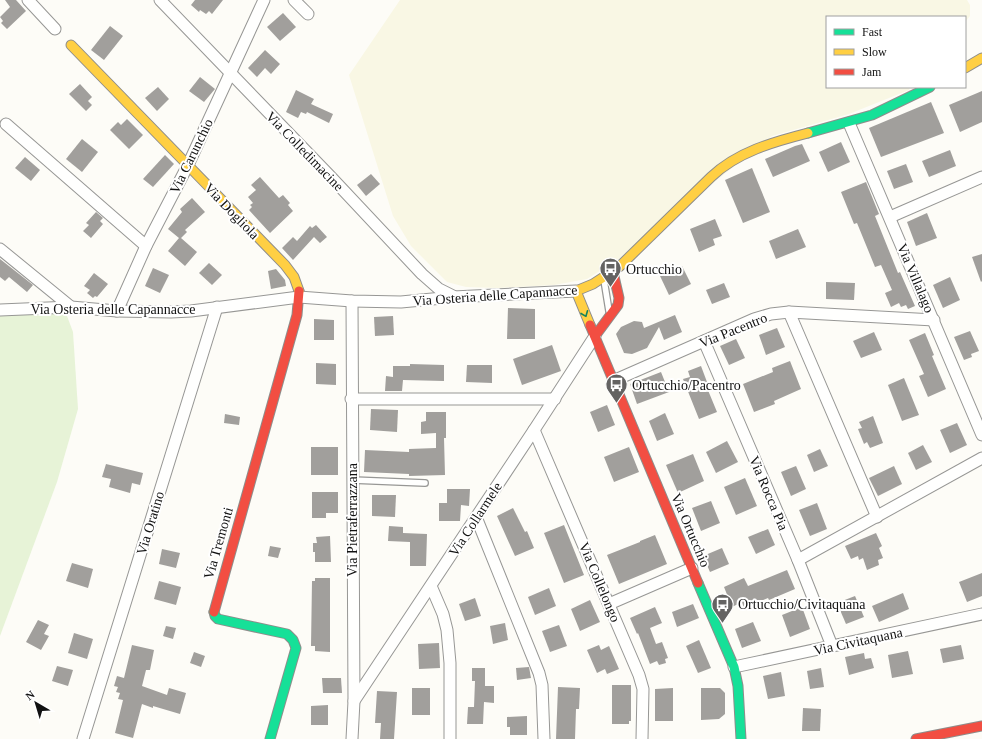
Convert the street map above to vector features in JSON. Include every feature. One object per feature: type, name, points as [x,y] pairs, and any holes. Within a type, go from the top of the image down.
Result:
[{"type":"street","points":[[28,0],[55,29]]},
{"type":"street","name":"Via Colledimacine","points":[[160,0],[422,274],[438,289],[453,297]]},
{"type":"street","name":"Via Carunchio","points":[[117,311],[146,246],[188,165],[264,0]]},
{"type":"street","points":[[294,0],[308,14]]},
{"type":"street","name":"Via Dogliola","points":[[70,45],[292,272],[296,280],[299,297]]},
{"type":"street","points":[[966,67],[982,58]]},
{"type":"street","name":"Via Osteria delle Capannacce","points":[[0,310],[71,307],[117,311],[171,312],[299,297],[352,301],[401,302],[453,297],[576,291],[584,289],[613,272],[722,167],[743,155],[770,144],[849,123],[888,108],[928,88]]},
{"type":"street","name":"Via Villalago","points":[[849,123],[982,435]]},
{"type":"street","points":[[6,124],[146,246]]},
{"type":"street","points":[[890,217],[982,177]]},
{"type":"street","points":[[0,249],[71,307]]},
{"type":"street","points":[[595,336],[618,305],[619,298],[613,272]]},
{"type":"street","name":"Via Ortucchio","points":[[576,291],[612,381],[734,667],[738,680],[741,739]]},
{"type":"street","name":"Via Tremonti","points":[[270,739],[296,648],[295,642],[290,635],[287,634],[218,618],[215,616],[214,610],[294,328],[299,297]]},
{"type":"street","name":"Via Pietraferrazzana","points":[[352,301],[354,701],[352,739]]},
{"type":"street","name":"Via Oratino","points":[[83,739],[217,307]]},
{"type":"street","points":[[789,312],[877,517]]},
{"type":"street","name":"Via Pacentro","points":[[612,381],[754,319],[771,314],[789,312],[934,320]]},
{"type":"street","name":"Via Collarmele","points":[[354,701],[555,399],[595,336]]},
{"type":"street","name":"Via Rocca Pia","points":[[704,341],[798,560],[832,646]]},
{"type":"street","points":[[352,399],[555,399]]},
{"type":"street","name":"Via Collelongo","points":[[534,430],[642,681],[642,739]]},
{"type":"street","points":[[798,560],[982,458]]},
{"type":"street","points":[[476,517],[540,674],[542,685],[544,739]]},
{"type":"street","points":[[609,604],[692,568]]},
{"type":"street","points":[[431,586],[444,614],[448,630],[450,662],[450,739]]},
{"type":"street","name":"Via Civitaquana","points":[[734,667],[982,614]]},
{"type":"street","points":[[916,739],[982,726]]},
{"type":"lane","points":[[603,278],[610,317]]},
{"type":"lane","points":[[352,480],[425,483]]},
{"type":"shaded area","points":[[400,0],[967,0],[970,5],[970,16],[966,21],[966,16],[826,16],[826,88],[910,88],[909,90],[849,114],[772,136],[617,260],[587,279],[554,285],[498,288],[466,287],[447,282],[411,246],[393,216],[349,75]]},
{"type":"green space","points":[[53,310],[67,316],[73,332],[78,409],[57,482],[0,636],[0,313]]},
{"type":"building","points":[[5,0],[16,0],[26,11],[7,29],[1,23],[3,21],[0,17],[10,7]]},
{"type":"building","points":[[195,0],[223,0],[212,14],[209,11],[206,14],[200,10],[199,12],[191,5]]},
{"type":"building","points":[[283,13],[296,27],[280,41],[267,27]]},
{"type":"building","points":[[110,26],[123,36],[104,60],[91,50]]},
{"type":"building","points":[[265,50],[280,64],[271,74],[265,68],[257,77],[248,68]]},
{"type":"building","points":[[200,77],[215,89],[204,102],[189,91]]},
{"type":"building","points":[[80,84],[92,97],[88,101],[92,105],[86,111],[69,94]]},
{"type":"building","points":[[158,87],[169,99],[157,111],[145,98]]},
{"type":"building","points":[[296,90],[314,99],[311,104],[333,114],[329,123],[307,112],[306,114],[301,112],[298,118],[286,112]]},
{"type":"building","points":[[982,91],[982,122],[960,132],[949,105]]},
{"type":"building","points":[[931,102],[944,133],[881,157],[869,128]]},
{"type":"building","points":[[127,119],[143,135],[129,149],[110,130],[118,122],[121,125]]},
{"type":"building","points":[[82,139],[98,152],[82,172],[66,159]]},
{"type":"building","points":[[841,142],[850,162],[828,172],[819,152]]},
{"type":"building","points":[[802,144],[810,161],[773,177],[765,159]]},
{"type":"building","points":[[950,150],[956,166],[929,177],[922,161]]},
{"type":"building","points":[[165,155],[174,164],[153,187],[143,179]]},
{"type":"building","points":[[25,157],[40,170],[31,181],[15,168]]},
{"type":"building","points":[[906,164],[913,182],[894,189],[887,171]]},
{"type":"building","points":[[752,168],[770,212],[743,223],[725,180]]},
{"type":"building","points":[[371,174],[380,184],[366,196],[357,185]]},
{"type":"building","points":[[260,177],[279,198],[283,195],[290,203],[288,205],[293,211],[270,233],[249,210],[252,207],[250,205],[253,203],[248,197],[256,190],[251,185]]},
{"type":"building","points":[[866,182],[879,214],[875,216],[898,273],[900,272],[915,306],[908,309],[906,305],[901,307],[899,303],[891,307],[885,293],[892,290],[881,265],[875,267],[857,223],[854,224],[841,192]]},
{"type":"building","points":[[192,198],[205,212],[185,230],[187,232],[181,238],[197,252],[185,266],[168,251],[179,238],[168,229],[182,212],[180,209]]},
{"type":"building","points":[[96,212],[103,218],[100,221],[103,224],[91,238],[83,231],[89,225],[86,223]]},
{"type":"building","points":[[927,213],[937,238],[916,246],[907,222]]},
{"type":"building","points":[[715,219],[722,236],[713,239],[715,245],[699,252],[690,229]]},
{"type":"building","points":[[316,225],[327,237],[320,243],[314,237],[293,260],[282,248],[293,237],[297,241],[310,226],[312,228]]},
{"type":"building","points":[[798,229],[806,247],[776,259],[769,241]]},
{"type":"building","points":[[982,254],[982,281],[981,282],[972,257]]},
{"type":"building","points":[[0,259],[33,285],[27,292],[9,277],[5,281],[0,277]]},
{"type":"building","points":[[209,263],[222,275],[212,285],[199,273]]},
{"type":"building","points":[[682,266],[691,284],[669,295],[660,276]]},
{"type":"building","points":[[153,268],[169,275],[160,293],[145,286]]},
{"type":"building","points":[[276,269],[285,280],[286,286],[271,289],[268,271]]},
{"type":"building","points":[[94,273],[108,284],[97,297],[95,296],[93,298],[87,293],[90,290],[84,286]]},
{"type":"building","points":[[950,277],[960,300],[943,308],[933,285]]},
{"type":"building","points":[[826,282],[855,283],[854,300],[826,299]]},
{"type":"building","points":[[724,283],[730,297],[712,304],[706,290]]},
{"type":"building","points":[[508,308],[535,309],[535,339],[507,339]]},
{"type":"building","points":[[675,315],[682,332],[664,340],[659,327],[647,348],[632,354],[624,353],[616,334],[621,327],[634,321],[642,322],[644,328]]},
{"type":"building","points":[[393,316],[394,335],[375,336],[374,317]]},
{"type":"building","points":[[314,319],[334,320],[334,340],[314,340]]},
{"type":"building","points":[[777,328],[785,347],[766,355],[759,335]]},
{"type":"building","points":[[970,331],[979,351],[971,354],[972,357],[964,360],[954,337]]},
{"type":"building","points":[[874,332],[882,350],[861,358],[853,341]]},
{"type":"building","points":[[925,333],[934,355],[932,356],[946,389],[928,397],[919,376],[924,374],[909,340]]},
{"type":"building","points":[[736,339],[745,358],[729,365],[720,346]]},
{"type":"building","points":[[552,345],[561,371],[522,385],[513,359]]},
{"type":"building","points":[[790,361],[801,389],[774,401],[775,404],[754,412],[743,384],[773,372],[772,368]]},
{"type":"building","points":[[316,363],[336,364],[336,385],[316,384]]},
{"type":"building","points":[[410,364],[444,365],[444,381],[403,380],[402,391],[385,391],[386,376],[393,377],[393,366],[410,366]]},
{"type":"building","points":[[467,365],[492,365],[492,383],[466,382]]},
{"type":"building","points":[[701,366],[707,382],[705,383],[717,412],[699,419],[683,379],[690,377],[688,371]]},
{"type":"building","points":[[661,372],[669,392],[637,404],[630,384]]},
{"type":"building","points":[[904,378],[919,415],[902,421],[888,385]]},
{"type":"building","points":[[607,405],[615,425],[598,432],[590,412]]},
{"type":"building","points":[[371,409],[398,410],[397,432],[370,430]]},
{"type":"building","points":[[426,412],[446,412],[446,438],[444,438],[445,475],[409,476],[409,474],[364,472],[365,450],[409,452],[409,449],[436,448],[436,433],[421,434],[421,422],[426,421]]},
{"type":"building","points":[[665,413],[674,434],[657,441],[649,421]]},
{"type":"building","points":[[225,414],[240,417],[239,425],[224,423]]},
{"type":"building","points":[[873,416],[883,443],[870,448],[867,442],[864,444],[858,429],[862,428],[859,422]]},
{"type":"building","points":[[957,423],[967,445],[950,453],[940,430]]},
{"type":"building","points":[[727,441],[738,462],[716,473],[706,452]]},
{"type":"building","points":[[923,445],[932,462],[916,470],[908,453]]},
{"type":"building","points":[[311,447],[338,447],[338,475],[311,475]]},
{"type":"building","points":[[629,447],[639,472],[614,482],[604,457]]},
{"type":"building","points":[[820,449],[828,466],[814,472],[807,455]]},
{"type":"building","points":[[693,454],[704,481],[678,493],[666,465]]},
{"type":"building","points":[[106,464],[143,473],[140,485],[132,483],[130,493],[109,487],[111,479],[102,477]]},
{"type":"building","points":[[796,466],[806,489],[791,496],[781,472]]},
{"type":"building","points":[[894,466],[902,484],[878,496],[869,478]]},
{"type":"building","points":[[745,478],[757,506],[736,515],[724,487]]},
{"type":"building","points":[[447,489],[470,489],[469,506],[461,505],[460,521],[439,521],[439,503],[447,503]]},
{"type":"building","points":[[312,492],[338,492],[338,513],[326,513],[326,518],[312,518]]},
{"type":"building","points":[[372,495],[396,495],[395,517],[372,516]]},
{"type":"building","points":[[711,501],[720,523],[701,531],[692,508]]},
{"type":"building","points":[[817,503],[827,529],[810,536],[799,510]]},
{"type":"building","points":[[513,508],[525,532],[527,531],[534,548],[515,556],[497,516]]},
{"type":"building","points":[[564,525],[584,575],[564,583],[544,533]]},
{"type":"building","points":[[389,526],[403,527],[403,533],[427,534],[426,566],[410,566],[410,542],[388,541]]},
{"type":"building","points":[[768,529],[775,545],[756,554],[748,537]]},
{"type":"building","points":[[876,533],[882,546],[879,548],[883,558],[878,560],[879,565],[867,570],[863,558],[859,560],[858,556],[851,559],[845,546]]},
{"type":"building","points":[[655,535],[667,564],[619,584],[607,555]]},
{"type":"building","points":[[330,536],[331,562],[315,562],[313,543],[317,543],[316,537]]},
{"type":"building","points":[[270,546],[281,548],[278,558],[268,556]]},
{"type":"building","points":[[722,548],[729,564],[710,572],[703,556]]},
{"type":"building","points":[[162,549],[180,553],[176,568],[159,564]]},
{"type":"building","points":[[72,563],[93,569],[88,588],[66,581]]},
{"type":"building","points":[[787,570],[795,589],[769,600],[768,598],[744,608],[742,602],[732,607],[724,587],[744,578],[748,586]]},
{"type":"building","points":[[982,573],[982,596],[967,602],[959,582]]},
{"type":"building","points":[[315,578],[330,578],[330,652],[315,651],[315,646],[311,646],[312,581],[315,581]]},
{"type":"building","points":[[159,581],[181,587],[176,605],[154,599]]},
{"type":"building","points":[[549,588],[556,606],[535,615],[528,597]]},
{"type":"building","points":[[903,593],[909,609],[879,622],[872,606]]},
{"type":"building","points":[[855,596],[864,617],[846,624],[837,603]]},
{"type":"building","points":[[475,598],[481,616],[465,621],[459,604]]},
{"type":"building","points":[[590,600],[600,622],[580,631],[571,609]]},
{"type":"building","points":[[693,604],[699,618],[677,627],[672,612]]},
{"type":"building","points":[[655,607],[662,623],[650,628],[656,644],[662,642],[668,658],[665,659],[666,663],[659,665],[657,661],[650,664],[638,633],[637,634],[630,618]]},
{"type":"building","points":[[802,607],[810,629],[790,637],[782,615]]},
{"type":"building","points":[[38,620],[49,625],[44,634],[49,636],[41,650],[26,642]]},
{"type":"building","points":[[753,622],[761,641],[742,648],[735,629]]},
{"type":"building","points":[[505,623],[508,640],[493,644],[490,626]]},
{"type":"building","points":[[559,625],[567,646],[550,652],[542,631]]},
{"type":"building","points":[[166,626],[176,628],[173,639],[163,636]]},
{"type":"building","points":[[74,633],[93,639],[87,659],[68,653]]},
{"type":"building","points":[[699,640],[711,668],[698,673],[686,646]]},
{"type":"building","points":[[439,643],[440,668],[419,669],[418,644]]},
{"type":"building","points":[[132,645],[154,650],[150,670],[146,670],[142,686],[167,695],[169,688],[186,693],[180,714],[142,704],[133,738],[115,733],[123,700],[118,699],[120,693],[116,692],[118,687],[114,686],[117,676],[124,678]]},
{"type":"building","points":[[599,645],[601,650],[609,646],[619,669],[607,674],[605,669],[597,673],[587,650]]},
{"type":"building","points":[[961,645],[964,659],[943,663],[940,649]]},
{"type":"building","points":[[908,651],[913,674],[892,678],[888,655]]},
{"type":"building","points":[[194,652],[205,656],[201,667],[190,663]]},
{"type":"building","points":[[864,653],[865,659],[871,658],[874,668],[849,675],[845,657]]},
{"type":"building","points":[[57,666],[73,670],[68,686],[52,681]]},
{"type":"building","points":[[529,667],[531,678],[517,680],[516,668]]},
{"type":"building","points":[[472,668],[485,668],[485,686],[494,686],[494,703],[484,702],[483,724],[467,724],[468,707],[474,707],[475,681],[472,681]]},
{"type":"building","points":[[821,668],[824,687],[810,689],[807,671]]},
{"type":"building","points":[[781,672],[785,696],[768,699],[763,676]]},
{"type":"building","points":[[322,678],[341,678],[342,693],[323,693]]},
{"type":"building","points":[[612,685],[631,685],[631,721],[629,721],[629,724],[612,724]]},
{"type":"building","points":[[558,687],[580,688],[579,709],[576,709],[575,739],[556,739]]},
{"type":"building","points":[[412,688],[430,688],[430,715],[412,715]]},
{"type":"building","points":[[673,688],[673,721],[655,721],[655,689]]},
{"type":"building","points":[[701,688],[720,688],[725,693],[725,714],[719,719],[701,720]]},
{"type":"building","points":[[377,691],[397,692],[394,739],[380,739],[381,723],[375,723]]},
{"type":"building","points":[[328,705],[328,725],[311,725],[311,706]]},
{"type":"building","points":[[803,708],[821,709],[820,731],[802,731]]},
{"type":"building","points":[[527,716],[527,735],[510,735],[510,727],[507,727],[507,717]]},
{"type":"traffic: fast","points":[[808,133],[872,115],[928,88]]},
{"type":"traffic: fast","points":[[698,583],[734,667],[738,686],[741,739]]},
{"type":"traffic: fast","points":[[214,612],[218,619],[287,634],[293,640],[296,648],[270,739]]},
{"type":"traffic: slow","points":[[71,45],[285,265],[294,277],[299,291]]},
{"type":"traffic: slow","points":[[966,67],[982,58]]},
{"type":"traffic: slow","points":[[590,325],[576,291],[593,284],[619,267],[721,168],[744,154],[756,149],[808,133]]},
{"type":"traffic: jam","points":[[595,336],[618,305],[619,298],[613,272]]},
{"type":"traffic: jam","points":[[214,612],[297,315],[299,291]]},
{"type":"traffic: jam","points":[[590,325],[698,583]]},
{"type":"traffic: jam","points":[[916,739],[982,726]]},
{"type":"place","name":"Ortucchio","points":[[610,288]]},
{"type":"place","name":"Ortucchio/Pacentro","points":[[616,404]]},
{"type":"place","name":"Ortucchio/Civitaquana","points":[[722,624]]}]
